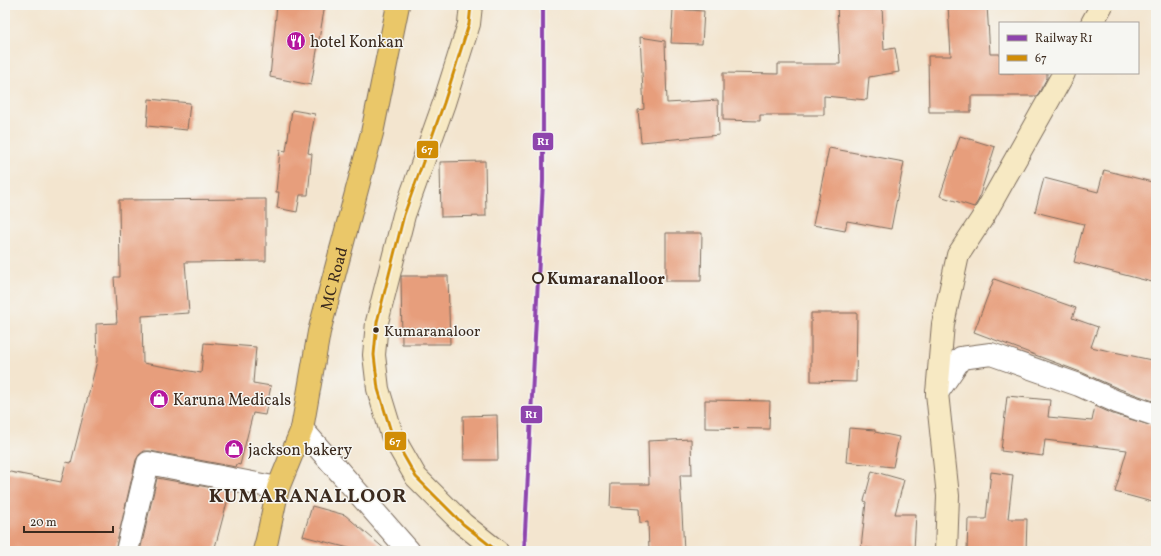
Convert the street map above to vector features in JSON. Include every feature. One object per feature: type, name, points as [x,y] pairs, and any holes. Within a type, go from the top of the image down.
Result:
[{"type":"main road","name":"MC Road","points":[[264,551],[278,488],[302,429],[319,332],[372,133],[398,5]]},
{"type":"main road","points":[[471,5],[469,24],[444,103],[404,215],[377,322],[374,355],[378,389],[392,435],[416,477],[462,524],[497,551]]},
{"type":"main road","points":[[1093,22],[1102,5]]},
{"type":"main road","points":[[946,551],[948,496],[937,393],[943,324],[958,255],[983,217],[1063,74]]},
{"type":"street","points":[[937,393],[960,358],[991,354],[1072,382],[1117,402],[1156,415]]},
{"type":"street","points":[[302,429],[409,551]]},
{"type":"street","points":[[127,551],[148,463],[278,488]]},
{"type":"building","name":"hotel Konkan","points":[[277,5],[325,5],[311,85],[270,77]]},
{"type":"building","points":[[837,5],[882,5],[884,50],[895,48],[899,72],[869,77],[867,100],[824,96],[824,115],[760,115],[760,121],[723,120],[723,73],[778,74],[778,64],[840,64]]},
{"type":"building","points":[[948,5],[987,5],[990,54],[999,54],[999,74],[1047,74],[1047,78],[1037,96],[971,96],[971,112],[929,112],[928,56],[951,56]]},
{"type":"building","points":[[673,9],[704,11],[702,44],[671,43]]},
{"type":"building","points":[[640,37],[665,41],[667,103],[718,100],[719,135],[641,142],[638,110],[644,109]]},
{"type":"building","points":[[149,99],[190,103],[187,130],[147,126]]},
{"type":"building","points":[[292,110],[315,114],[308,153],[312,154],[308,195],[300,195],[297,212],[277,208],[279,192],[276,192],[280,150],[286,151]]},
{"type":"building","points":[[960,136],[995,147],[978,201],[974,207],[940,196]]},
{"type":"building","points":[[829,148],[904,162],[891,229],[847,221],[845,231],[813,225]]},
{"type":"building","points":[[485,161],[486,216],[441,217],[440,162]]},
{"type":"building","points":[[1104,170],[1156,183],[1156,283],[1074,262],[1084,224],[1035,212],[1044,178],[1098,192]]},
{"type":"building","points":[[266,199],[266,261],[185,262],[189,313],[142,316],[143,363],[201,373],[204,343],[256,347],[253,383],[271,386],[265,415],[253,413],[240,465],[237,464],[236,467],[144,451],[136,460],[115,551],[5,551],[5,471],[61,482],[66,462],[71,463],[97,361],[96,324],[117,323],[114,277],[120,277],[119,200]]},
{"type":"building","points":[[666,233],[702,233],[701,281],[666,281]]},
{"type":"building","points":[[401,276],[448,276],[450,344],[402,344]]},
{"type":"building","points":[[994,279],[1076,308],[1072,318],[1098,327],[1091,347],[1156,361],[1156,402],[974,332]]},
{"type":"building","points":[[811,313],[857,313],[856,382],[811,381]]},
{"type":"building","points":[[1007,396],[1050,400],[1048,417],[1092,421],[1095,406],[1113,414],[1156,427],[1156,503],[1115,492],[1127,450],[1045,440],[1043,456],[1001,451]]},
{"type":"building","points":[[705,400],[770,401],[769,429],[705,428]]},
{"type":"building","points":[[497,415],[498,460],[464,460],[463,416]]},
{"type":"building","points":[[849,428],[875,430],[875,432],[899,437],[893,467],[846,462]]},
{"type":"building","points":[[691,439],[692,475],[680,475],[684,551],[649,551],[648,522],[640,523],[639,509],[610,507],[611,484],[649,484],[648,441]]},
{"type":"building","points":[[872,471],[904,480],[895,514],[916,514],[914,550],[861,548],[866,502],[864,501]]},
{"type":"building","points":[[991,472],[1013,475],[1008,519],[1027,519],[1026,551],[967,551],[968,519],[986,519]]},
{"type":"building","points":[[157,478],[230,491],[214,551],[140,551]]},
{"type":"building","points":[[312,506],[345,515],[387,551],[360,551],[303,536]]},
{"type":"railway","points":[[524,551],[543,182],[543,5]]},
{"type":"rail line","name":"R1","points":[[524,551],[543,182],[543,5]]},
{"type":"transit line","name":"67","points":[[471,5],[469,24],[444,103],[404,215],[377,322],[374,355],[378,389],[392,435],[416,477],[463,524],[497,551]]},
{"type":"place","name":"hotel Konkan","points":[[296,41]]},
{"type":"place","name":"Kumaranalloor","points":[[538,278]]},
{"type":"place","name":"Kumaranaloor","points":[[376,330]]},
{"type":"place","name":"Karuna Medicals","points":[[159,399]]},
{"type":"place","name":"jackson bakery","points":[[234,449]]},
{"type":"district","name":"KUMARANALLOOR","points":[[308,495]]}]
